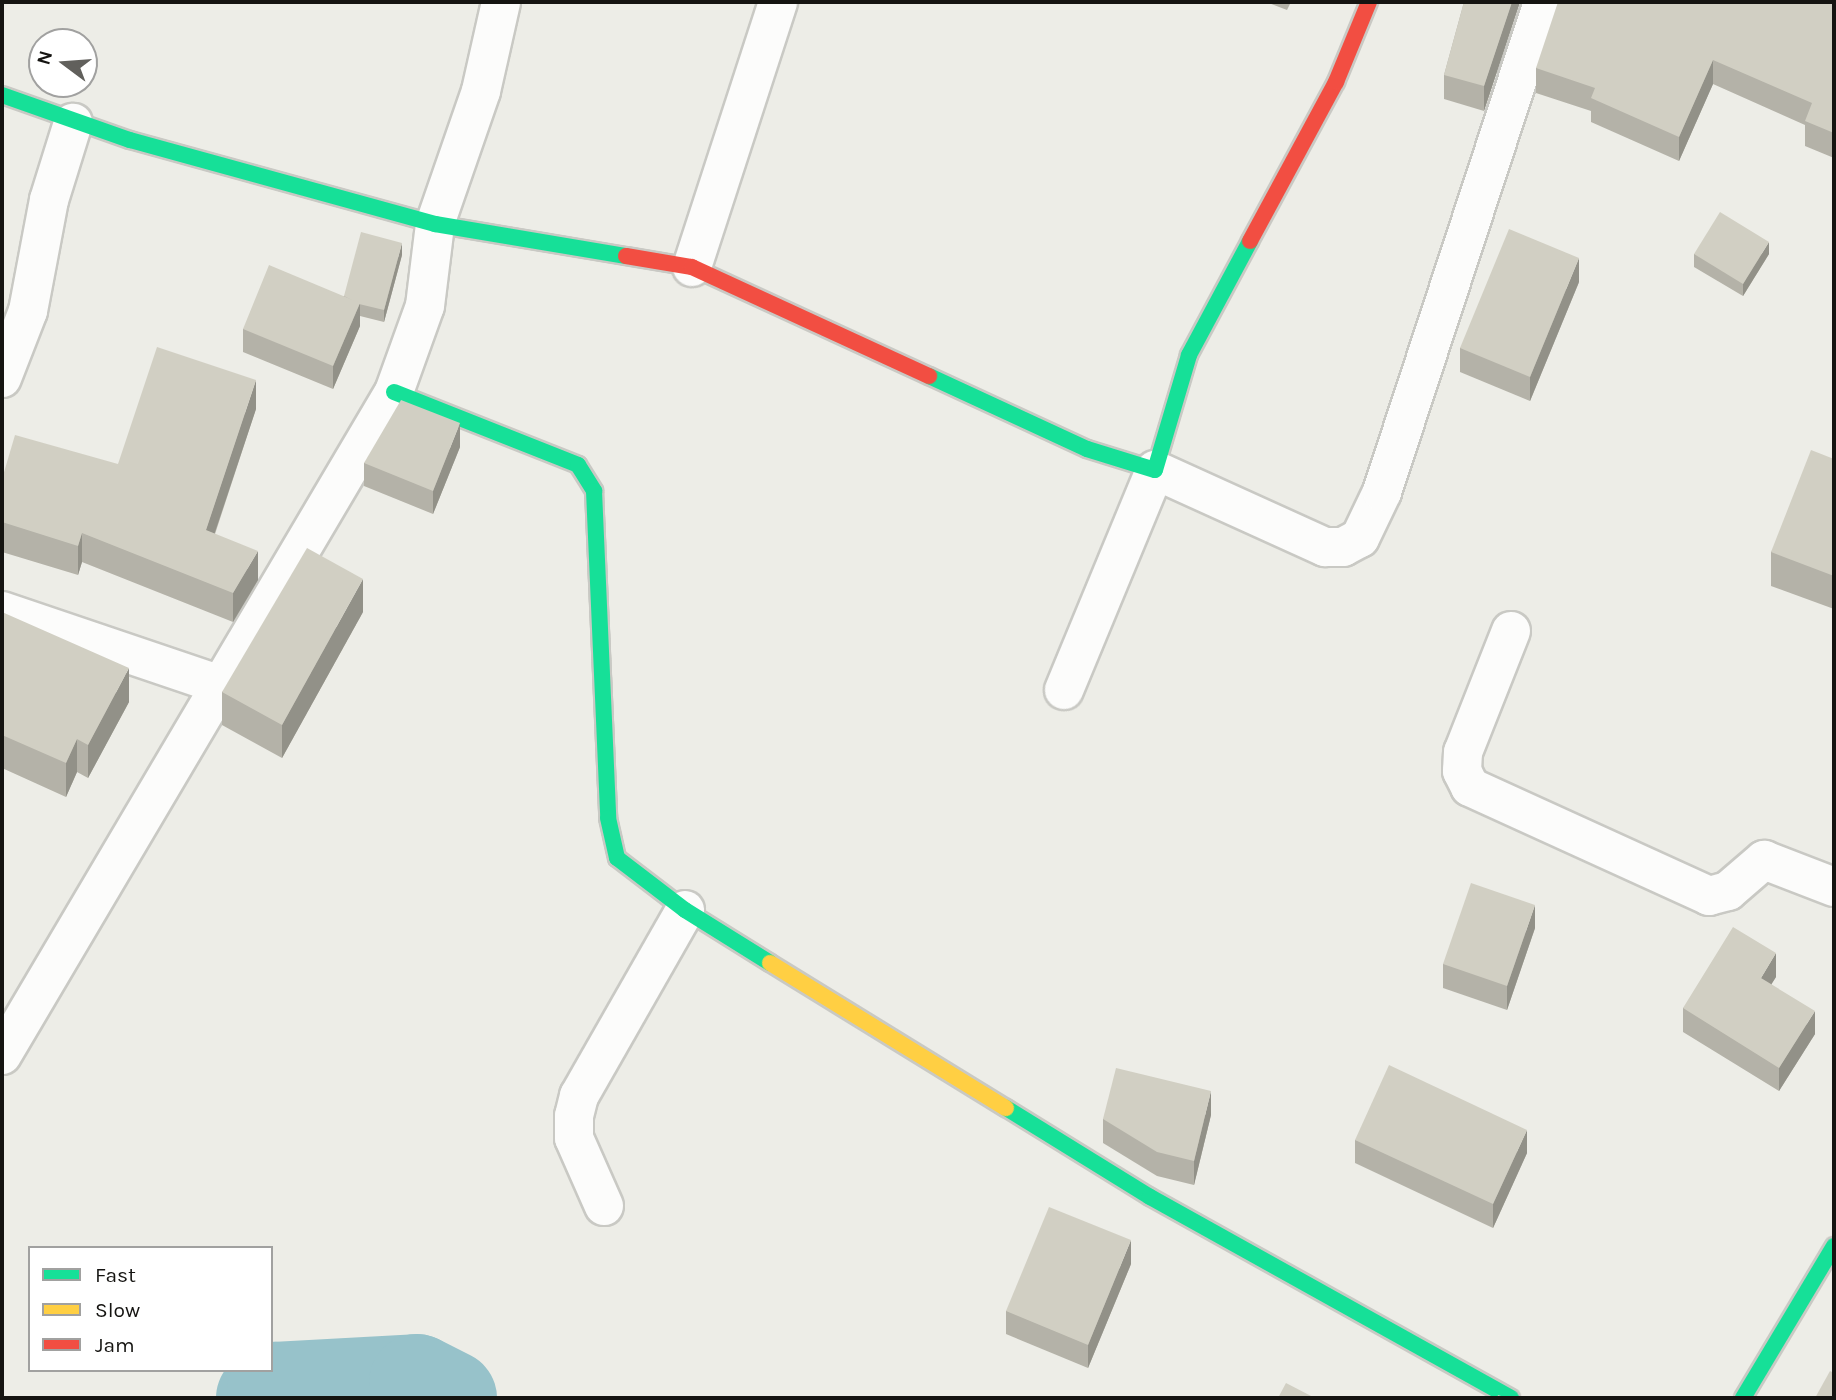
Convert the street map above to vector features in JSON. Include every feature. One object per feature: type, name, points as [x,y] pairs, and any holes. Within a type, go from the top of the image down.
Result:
[{"type":"street","points":[[2,1055],[394,392],[425,306],[435,224],[481,91],[501,2]]},
{"type":"street","points":[[692,267],[778,2]]},
{"type":"street","points":[[1063,690],[1155,470],[1189,355],[1336,82],[1369,2]]},
{"type":"street","points":[[2,96],[72,123],[435,224],[692,267],[1087,449],[1155,470],[1325,547],[1342,547],[1360,538],[1382,492],[1543,2]]},
{"type":"street","points":[[2,378],[28,311],[49,200],[72,123]]},
{"type":"street","points":[[394,392],[578,465],[594,491],[610,839],[617,858],[685,910],[1150,1197],[1511,1398]]},
{"type":"street","points":[[2,611],[220,685]]},
{"type":"street","points":[[1511,631],[1463,752],[1462,771],[1470,787],[1709,896],[1728,891],[1764,860],[1834,887]]},
{"type":"street","points":[[604,1206],[574,1138],[574,1116],[579,1096],[685,910]]},
{"type":"street","points":[[1743,1398],[1834,1246]]},
{"type":"building","points":[[1464,2],[1512,2],[1484,86],[1444,75]]},
{"type":"building","points":[[1558,2],[1834,2],[1834,133],[1805,121],[1812,103],[1713,60],[1679,137],[1591,98],[1595,88],[1536,68]]},
{"type":"building","points":[[1720,212],[1769,242],[1743,284],[1694,254]]},
{"type":"building","points":[[1509,229],[1579,258],[1530,377],[1460,348]]},
{"type":"building","points":[[361,232],[402,243],[384,310],[359,304],[344,296]]},
{"type":"building","points":[[269,265],[360,303],[333,366],[243,329]]},
{"type":"building","points":[[157,347],[256,380],[206,530],[258,551],[233,593],[82,533],[78,546],[2,522],[2,479],[15,435],[118,464]]},
{"type":"building","points":[[401,400],[460,423],[433,491],[364,463]]},
{"type":"building","points":[[1811,450],[1834,459],[1834,576],[1771,552]]},
{"type":"building","points":[[307,548],[363,579],[282,725],[222,692]]},
{"type":"building","points":[[2,612],[129,668],[88,745],[77,739],[66,763],[2,735]]},
{"type":"building","points":[[1471,883],[1535,905],[1507,986],[1443,964]]},
{"type":"building","points":[[1733,927],[1776,953],[1761,978],[1815,1011],[1779,1068],[1683,1008]]},
{"type":"building","points":[[1389,1065],[1527,1130],[1493,1204],[1355,1140]]},
{"type":"building","points":[[1116,1068],[1211,1091],[1194,1161],[1157,1152],[1103,1119]]},
{"type":"building","points":[[1049,1207],[1131,1240],[1088,1345],[1006,1311]]},
{"type":"building","points":[[1830,1371],[1834,1373],[1834,1398],[1815,1398]]},
{"type":"building","points":[[1286,1383],[1315,1398],[1278,1398]]},
{"type":"waterway","points":[[264,1398],[275,1390],[417,1382],[449,1398]]},
{"type":"traffic: fast","points":[[2,95],[130,140],[435,224],[626,256]]},
{"type":"traffic: fast","points":[[929,376],[1087,449],[1155,470],[1189,355],[1250,241]]},
{"type":"traffic: fast","points":[[394,392],[578,465],[594,491],[608,818],[617,858],[685,910],[770,963]]},
{"type":"traffic: fast","points":[[1006,1108],[1150,1197],[1511,1398]]},
{"type":"traffic: fast","points":[[1743,1398],[1834,1246]]},
{"type":"traffic: slow","points":[[770,963],[1006,1108]]},
{"type":"traffic: jam","points":[[1250,241],[1336,82],[1369,2]]},
{"type":"traffic: jam","points":[[626,256],[692,267],[929,376]]}]
